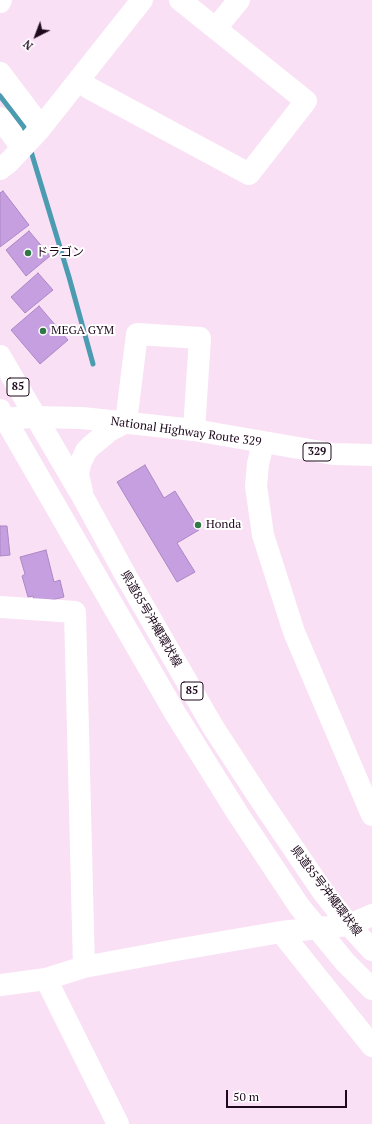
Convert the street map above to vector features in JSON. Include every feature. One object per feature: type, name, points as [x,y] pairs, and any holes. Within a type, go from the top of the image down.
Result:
[{"type":"main road","points":[[0,169],[23,148],[40,128],[142,0]]},
{"type":"main road","points":[[79,79],[90,88],[249,174],[306,101],[180,0]]},
{"type":"main road","points":[[216,28],[239,0]]},
{"type":"main road","points":[[0,73],[40,128]]},
{"type":"main road","points":[[0,118],[23,148]]},
{"type":"main road","points":[[84,499],[78,475],[80,464],[86,451],[109,432],[126,422],[137,334],[200,338],[194,430]]},
{"type":"main road","name":"県道85号沖縄環状線","points":[[0,356],[84,499],[126,576],[213,727],[315,880],[349,925],[372,950]]},
{"type":"main road","name":"National Highway Route 329","points":[[2,416],[82,418],[126,422],[194,430],[333,454],[372,455]]},
{"type":"main road","name":"85","points":[[2,416],[175,712],[238,814],[299,906],[345,962],[372,989]]},
{"type":"main road","points":[[264,443],[258,464],[256,486],[263,534],[294,632],[372,815]]},
{"type":"main road","points":[[0,607],[75,612],[84,967]]},
{"type":"main road","points":[[0,984],[46,978],[84,967],[281,932],[349,925],[372,915]]},
{"type":"main road","points":[[281,932],[372,1046]]},
{"type":"main road","points":[[46,978],[118,1124]]},
{"type":"building","points":[[3,191],[29,225],[0,247],[0,193]]},
{"type":"building","name":"ドラゴン","points":[[29,231],[50,256],[26,276],[6,250]]},
{"type":"building","points":[[38,273],[53,290],[25,313],[11,297]]},
{"type":"building","points":[[39,306],[68,340],[40,364],[11,330]]},
{"type":"building","points":[[145,465],[164,498],[175,491],[199,530],[177,543],[195,572],[177,582],[117,482]]},
{"type":"building","points":[[0,526],[7,526],[10,555],[0,556]]},
{"type":"building","points":[[46,550],[54,582],[60,580],[64,597],[35,604],[33,596],[28,597],[22,576],[25,574],[20,557]]},
{"type":"waterway","points":[[0,96],[24,127],[26,135]]},
{"type":"waterway","points":[[30,148],[69,277],[93,364]]},
{"type":"place","name":"ドラゴン","points":[[28,253]]},
{"type":"place","name":"MEGA GYM","points":[[43,331]]},
{"type":"place","name":"Honda","points":[[198,525]]}]
